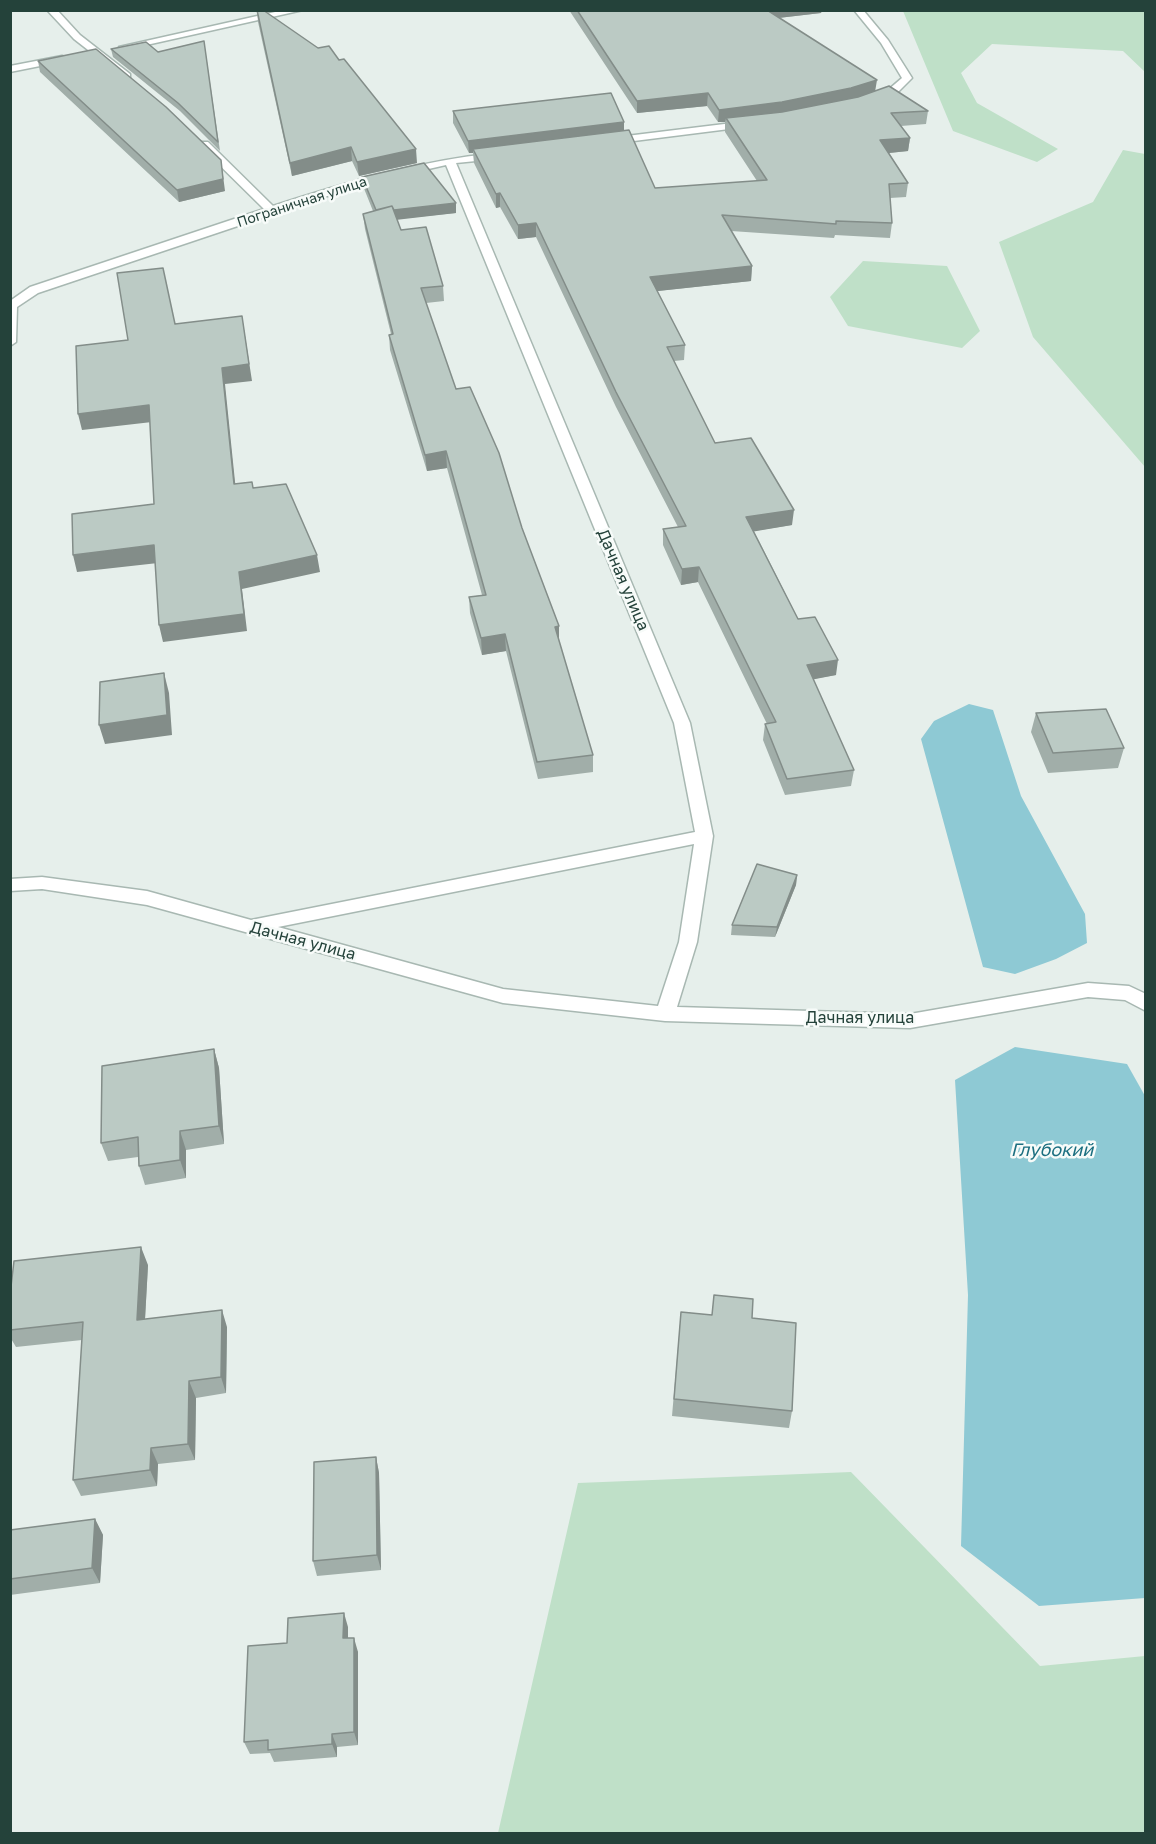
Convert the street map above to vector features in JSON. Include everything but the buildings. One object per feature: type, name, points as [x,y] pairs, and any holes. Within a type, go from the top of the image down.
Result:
[{"type":"street","points":[[51,10],[77,37],[134,81]]},
{"type":"street","points":[[10,69],[299,10]]},
{"type":"street","points":[[858,10],[885,42],[907,78],[892,92],[862,103]]},
{"type":"street","points":[[603,142],[757,123]]},
{"type":"street","points":[[192,133],[273,212]]},
{"type":"street","name":"Пограничная улица","points":[[10,342],[11,306],[34,290],[273,212],[360,181],[450,161],[509,154]]},
{"type":"street","name":"Дачная улица","points":[[450,161],[682,723],[704,836],[688,942],[665,1014]]},
{"type":"street","points":[[250,926],[704,836]]},
{"type":"street","name":"Дачная улица","points":[[10,885],[42,883],[147,898],[503,996],[665,1014],[910,1021],[1088,990],[1129,993],[1146,1004]]},
{"type":"green space","points":[[903,11],[1145,11],[1145,72],[1123,51],[992,44],[961,73],[977,103],[1058,149],[1037,162],[953,131]]},
{"type":"green space","points":[[1123,150],[1145,154],[1145,467],[1033,337],[999,242],[1093,202]]},
{"type":"green space","points":[[863,261],[947,266],[980,331],[962,348],[848,326],[830,297]]},
{"type":"green space","points":[[851,1472],[1040,1666],[1145,1656],[1145,1833],[498,1833],[578,1483]]},
{"type":"water","points":[[969,704],[993,710],[1021,796],[1085,914],[1087,943],[1056,959],[1015,974],[983,967],[921,739],[934,721]]},
{"type":"water","name":"Глубокий","points":[[1015,1047],[1127,1064],[1145,1096],[1145,1598],[1039,1606],[961,1546],[968,1295],[955,1080]]}]
